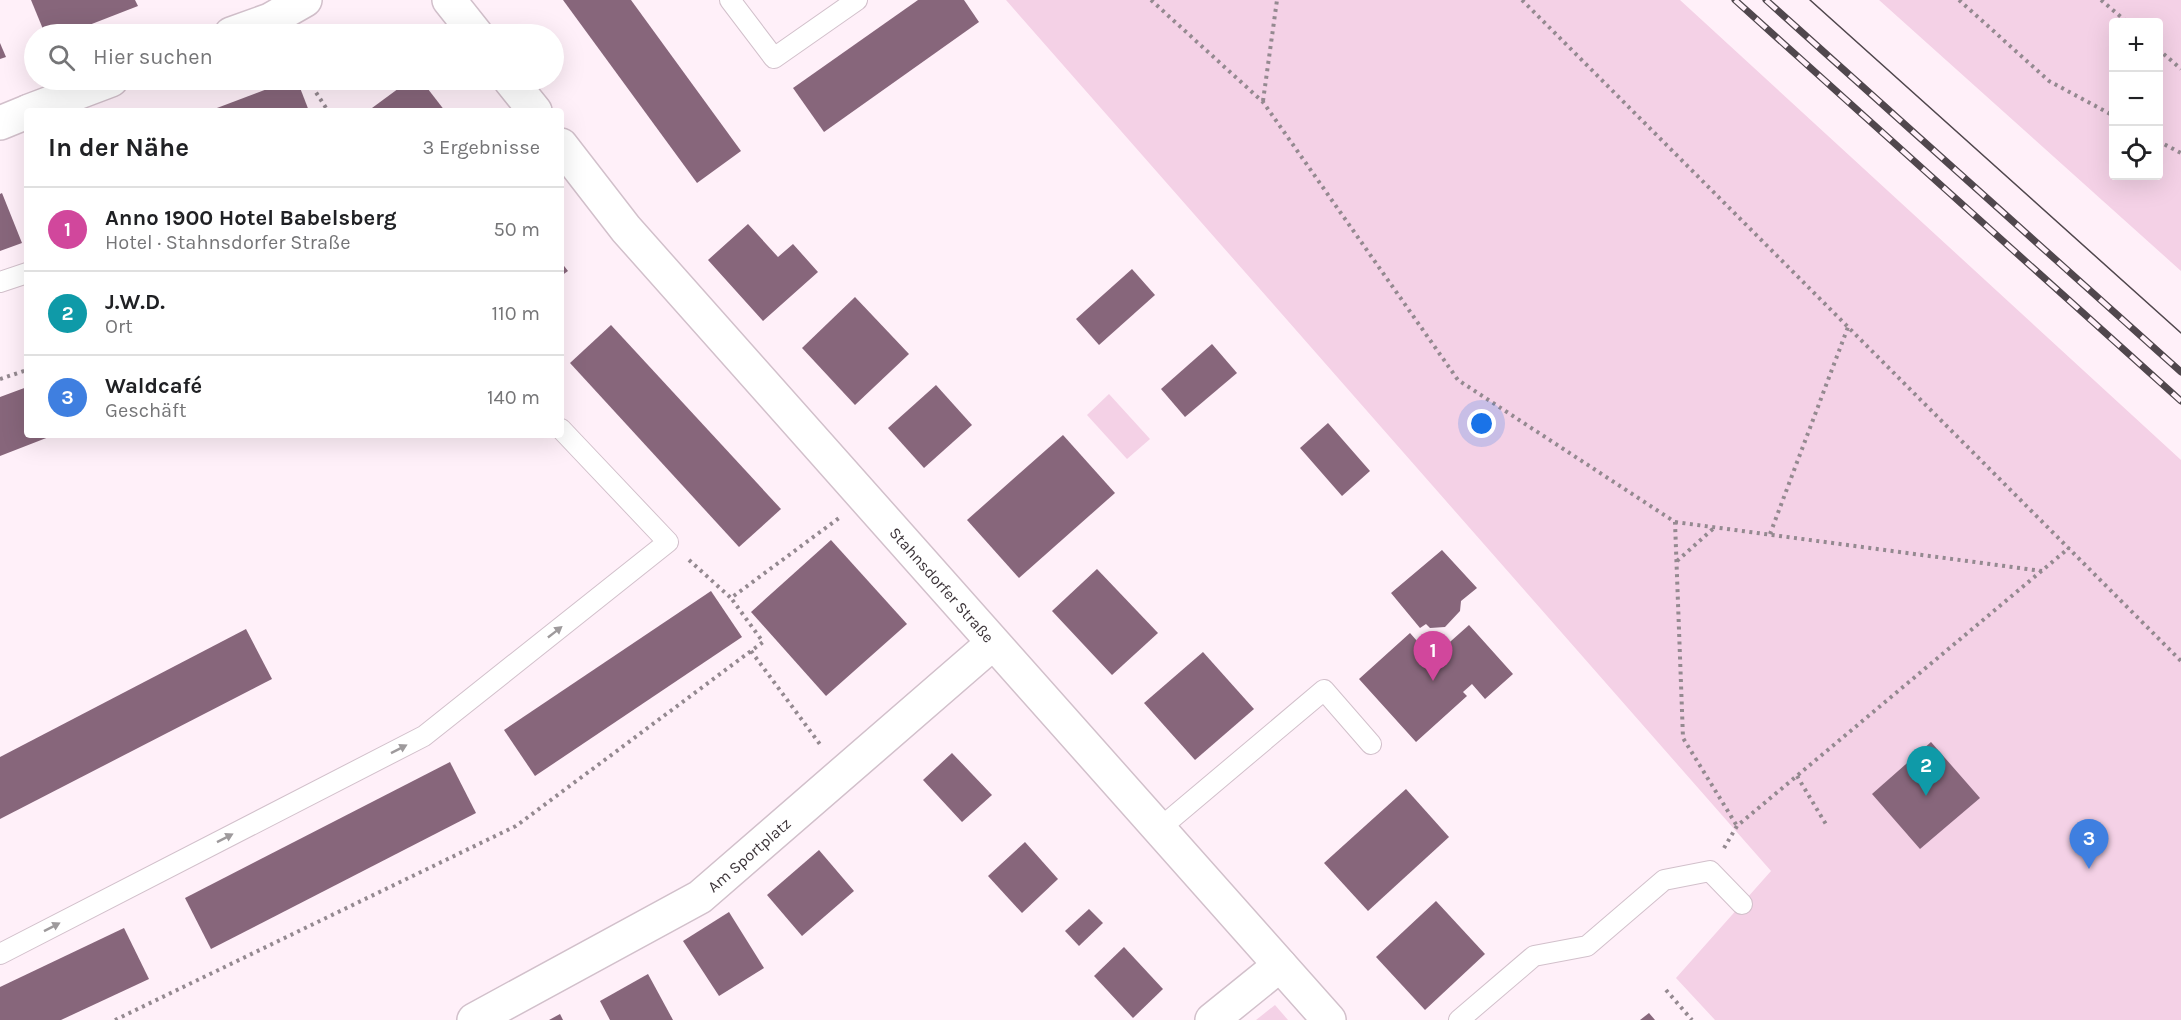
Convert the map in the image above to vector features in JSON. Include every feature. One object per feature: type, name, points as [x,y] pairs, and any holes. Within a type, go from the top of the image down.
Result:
[{"type":"street","points":[[259,24],[305,0]]},
{"type":"street","points":[[449,0],[468,24]]},
{"type":"street","points":[[36,108],[84,90]]},
{"type":"street","points":[[518,90],[533,108]]},
{"type":"street","points":[[0,123],[24,113]]},
{"type":"street","name":"Stahnsdorfer Straße","points":[[564,149],[626,229],[1329,1020]]},
{"type":"street","name":"Am Sportplatz","points":[[474,1020],[699,897],[993,643]]},
{"type":"street","points":[[1212,1020],[1280,965]]},
{"type":"lane","points":[[730,0],[774,58],[857,0]]},
{"type":"lane","points":[[0,282],[24,274]]},
{"type":"lane","points":[[0,954],[424,736],[668,542],[564,432]]},
{"type":"lane","points":[[1159,829],[1324,690],[1371,744]]},
{"type":"lane","points":[[1459,1020],[1534,956],[1587,946],[1664,880],[1710,871],[1742,904]]},
{"type":"path","points":[[1151,0],[1263,102],[1458,380],[1676,522],[2042,571]]},
{"type":"path","points":[[1263,102],[1277,0]]},
{"type":"path","points":[[1522,0],[2181,661]]},
{"type":"path","points":[[1959,0],[2049,81],[2109,113]]},
{"type":"path","points":[[2101,0],[2122,18]]},
{"type":"path","points":[[2163,53],[2181,69]]},
{"type":"path","points":[[314,90],[326,108]]},
{"type":"path","points":[[2163,144],[2181,153]]},
{"type":"path","points":[[1770,535],[1848,327]]},
{"type":"path","points":[[0,379],[24,371]]},
{"type":"path","points":[[731,598],[866,499]]},
{"type":"path","points":[[1676,522],[1683,738],[1737,826],[2069,548]]},
{"type":"path","points":[[1677,562],[1715,528]]},
{"type":"path","points":[[115,1020],[516,826],[763,642],[731,598],[668,542]]},
{"type":"path","points":[[751,651],[842,774]]},
{"type":"path","points":[[1797,776],[1827,826]]},
{"type":"path","points":[[1666,990],[1692,1020]]},
{"type":"shaded area","points":[[1006,0],[1680,0],[2181,460],[2181,1020],[1715,1020],[1676,978],[1771,871]]},
{"type":"shaded area","points":[[1879,0],[2181,0],[2181,271]]},
{"type":"shaded area","points":[[1109,394],[1150,439],[1127,459],[1087,415]]},
{"type":"shaded area","points":[[1275,1005],[1288,1020],[1256,1020]]},
{"type":"building","points":[[31,0],[135,0],[138,6],[92,24],[41,24]]},
{"type":"building","points":[[563,0],[631,0],[741,151],[697,183]]},
{"type":"building","points":[[918,0],[964,0],[979,22],[824,132],[793,88]]},
{"type":"building","points":[[0,43],[6,57],[0,59]]},
{"type":"building","points":[[265,90],[301,90],[308,108],[217,108]]},
{"type":"building","points":[[396,90],[429,90],[443,108],[372,108]]},
{"type":"building","points":[[2,193],[22,243],[0,251],[0,194]]},
{"type":"building","points":[[748,224],[778,257],[793,244],[818,272],[763,321],[708,260]]},
{"type":"building","points":[[1132,269],[1155,295],[1099,345],[1076,319]]},
{"type":"building","points":[[855,297],[909,354],[855,405],[802,348]]},
{"type":"building","points":[[611,325],[781,509],[739,547],[570,363]]},
{"type":"building","points":[[1212,344],[1237,373],[1185,417],[1161,389]]},
{"type":"building","points":[[936,385],[972,425],[924,468],[888,428]]},
{"type":"building","points":[[24,388],[24,438],[46,438],[0,456],[0,397]]},
{"type":"building","points":[[1328,423],[1370,471],[1342,496],[1300,448]]},
{"type":"building","points":[[1063,435],[1115,493],[1019,578],[967,520]]},
{"type":"building","points":[[831,540],[907,624],[826,696],[751,612]]},
{"type":"building","points":[[1442,550],[1477,588],[1461,601],[1460,611],[1445,627],[1430,628],[1426,624],[1420,628],[1391,593]]},
{"type":"building","points":[[1097,569],[1158,633],[1112,675],[1052,611]]},
{"type":"building","points":[[711,591],[742,637],[535,776],[504,730]]},
{"type":"building","points":[[1469,625],[1513,674],[1485,699],[1472,684],[1463,692],[1467,696],[1416,742],[1359,679],[1410,633],[1439,666],[1449,657],[1442,649]]},
{"type":"building","points":[[246,629],[272,679],[0,819],[0,757]]},
{"type":"building","points":[[1203,652],[1254,709],[1195,760],[1144,703]]},
{"type":"building","points":[[1931,742],[1980,798],[1920,849],[1872,794]]},
{"type":"building","points":[[952,753],[992,795],[962,822],[923,780]]},
{"type":"building","points":[[450,762],[476,813],[211,949],[185,898]]},
{"type":"building","points":[[1406,789],[1449,837],[1368,911],[1324,863]]},
{"type":"building","points":[[1025,842],[1058,879],[1022,913],[988,876]]},
{"type":"building","points":[[819,850],[854,891],[802,936],[767,895]]},
{"type":"building","points":[[1436,901],[1485,954],[1425,1010],[1376,957]]},
{"type":"building","points":[[1089,909],[1103,923],[1079,946],[1065,931]]},
{"type":"building","points":[[729,912],[764,968],[719,996],[683,941]]},
{"type":"building","points":[[124,928],[149,979],[61,1020],[0,1020],[0,987]]},
{"type":"building","points":[[1124,947],[1163,989],[1133,1018],[1094,976]]},
{"type":"building","points":[[648,974],[673,1020],[610,1020],[600,1001]]},
{"type":"building","points":[[1649,1013],[1655,1020],[1640,1020]]},
{"type":"building","points":[[560,1014],[563,1020],[549,1020]]},
{"type":"tram line","points":[[1810,0],[2181,333]]},
{"type":"railway","points":[[1735,0],[2181,401]]},
{"type":"railway","points":[[1766,0],[2181,372]]},
{"type":"place","name":"Anno 1900 Hotel Babelsberg","points":[[1433,681]]},
{"type":"place","name":"J.W.D.","points":[[1926,796]]},
{"type":"place","name":"Waldcafé","points":[[2089,869]]}]
